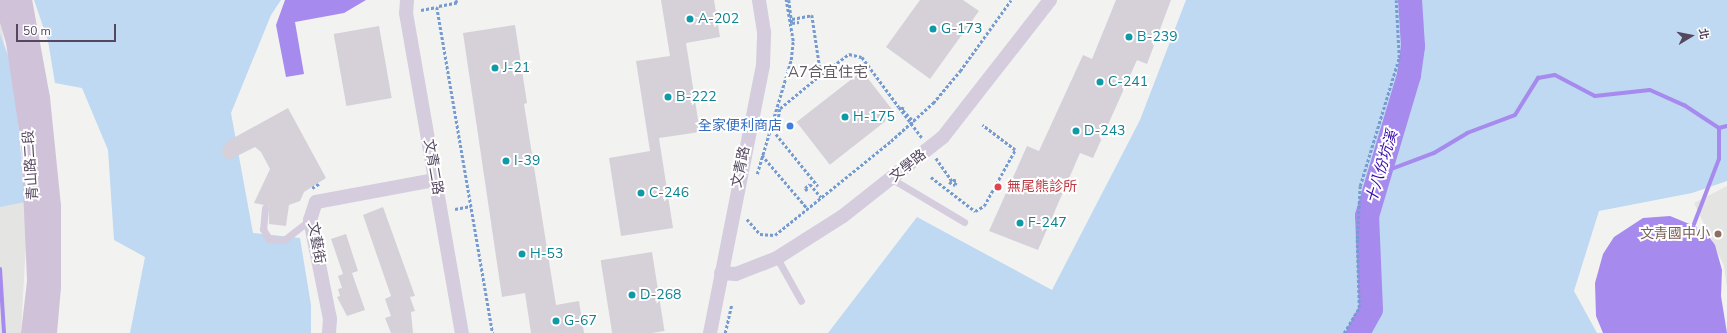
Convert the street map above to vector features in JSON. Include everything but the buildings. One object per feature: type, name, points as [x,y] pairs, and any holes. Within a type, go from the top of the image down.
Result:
[{"type":"street","name":"青山路二段","points":[[4,0],[16,42],[31,142],[37,282],[31,333]]},
{"type":"street","name":"青山路二段","points":[[22,0],[40,98],[50,206],[51,287],[47,333]]},
{"type":"street","name":"文青二路","points":[[407,0],[406,13],[462,333]]},
{"type":"street","name":"文青路","points":[[710,333],[763,65],[764,32],[759,0]]},
{"type":"street","name":"文學路","points":[[721,273],[736,274],[777,258],[892,180],[943,137],[1050,0]]},
{"type":"street","name":"文藝街","points":[[329,333],[330,319],[310,220],[316,202],[435,180]]},
{"type":"lane","points":[[892,180],[964,222]]},
{"type":"lane","points":[[265,208],[263,229],[269,239],[284,240],[310,220]]},
{"type":"lane","points":[[777,258],[801,302]]},
{"type":"path","points":[[421,10],[457,4],[456,0]]},
{"type":"path","points":[[787,0],[792,24],[799,22]]},
{"type":"path","points":[[756,176],[791,60],[793,41],[787,0]]},
{"type":"path","points":[[748,211],[746,218],[752,227],[760,234],[775,235],[914,122],[990,34],[1011,0]]},
{"type":"path","points":[[1344,333],[1359,308],[1356,239],[1360,186],[1399,58],[1396,0]]},
{"type":"path","points":[[437,7],[493,333]]},
{"type":"path","points":[[792,19],[812,15],[821,75]]},
{"type":"path","points":[[821,197],[810,184],[804,188],[807,191],[816,185],[776,134],[780,109],[821,75],[849,54],[862,57],[914,122]]},
{"type":"path","points":[[931,178],[975,211],[984,206],[1015,150],[982,125]]},
{"type":"path","points":[[762,155],[807,208]]},
{"type":"path","points":[[945,189],[949,182]]},
{"type":"path","points":[[455,209],[471,206]]},
{"type":"path","points":[[725,333],[731,306]]},
{"type":"shaded area","points":[[34,0],[281,0],[271,15],[231,113],[253,233],[300,238],[311,305],[311,333],[130,333],[145,257],[114,240],[108,150],[82,88],[55,83],[48,41]]},
{"type":"shaded area","points":[[285,0],[366,0],[344,13],[295,22],[304,74],[286,77],[276,25]]},
{"type":"shaded area","points":[[1186,0],[1727,0],[1727,181],[1692,193],[1599,211],[1574,291],[1597,333],[828,333],[917,217],[1052,290],[1140,120]]},
{"type":"shaded area","points":[[0,15],[28,206],[21,333],[0,333]]},
{"type":"shaded area","points":[[0,34],[14,71],[25,202],[0,207]]},
{"type":"shaded area","name":"文青國中小","points":[[1727,186],[1727,288],[1724,266],[1694,203]]},
{"type":"shaded area","points":[[1670,216],[1704,230],[1715,245],[1722,270],[1721,296],[1727,333],[1603,333],[1596,316],[1595,283],[1603,254],[1614,237],[1643,218]]},
{"type":"waterway","name":"十八份坑溪","points":[[1358,333],[1371,310],[1367,216],[1409,75],[1413,46],[1410,0]]},
{"type":"waterway","points":[[1378,174],[1434,153],[1467,133],[1515,115],[1538,78],[1555,75],[1595,96],[1650,90],[1684,105],[1719,128],[1727,126]]},
{"type":"waterway","points":[[1694,224],[1719,159],[1719,128]]},
{"type":"waterway","points":[[0,269],[4,333]]},
{"type":"place","name":"A-202","points":[[690,19]]},
{"type":"place","name":"G-173","points":[[933,29]]},
{"type":"place","name":"B-239","points":[[1129,37]]},
{"type":"place","name":"J-21","points":[[495,68]]},
{"type":"place","name":"C-241","points":[[1100,82]]},
{"type":"place","name":"B-222","points":[[668,97]]},
{"type":"place","name":"H-175","points":[[845,117]]},
{"type":"place","name":"全家便利商店","points":[[790,126]]},
{"type":"place","name":"D-243","points":[[1076,131]]},
{"type":"place","name":"I-39","points":[[506,161]]},
{"type":"place","name":"無尾熊診所","points":[[998,187]]},
{"type":"place","name":"C-246","points":[[641,193]]},
{"type":"place","name":"F-247","points":[[1020,223]]},
{"type":"place","name":"文青國中小","points":[[1718,234]]},
{"type":"place","name":"H-53","points":[[522,254]]},
{"type":"place","name":"D-268","points":[[632,295]]},
{"type":"place","name":"G-67","points":[[556,321]]},
{"type":"district","name":"A7合宜住宅","points":[[828,73]]}]
